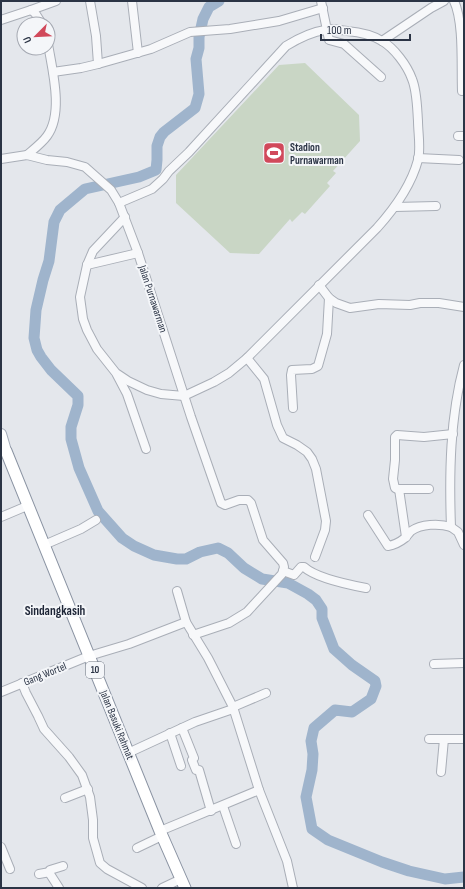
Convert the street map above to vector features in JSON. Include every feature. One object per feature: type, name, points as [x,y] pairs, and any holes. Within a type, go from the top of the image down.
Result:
[{"type":"highway","name":"Jalan Basuki Rahmat","points":[[3,450],[44,545],[161,834],[183,883]]},
{"type":"main road","points":[[1,434],[3,450]]},
{"type":"street","points":[[1,20],[56,1]]},
{"type":"street","points":[[90,1],[96,36],[98,64]]},
{"type":"street","points":[[132,1],[138,53]]},
{"type":"street","points":[[382,41],[444,1]]},
{"type":"street","points":[[454,1],[459,20],[462,91]]},
{"type":"street","points":[[53,72],[81,68],[138,53],[190,32],[230,29],[279,21],[322,5],[329,40],[344,44],[380,77]]},
{"type":"street","points":[[31,10],[37,16]]},
{"type":"street","points":[[116,373],[128,381],[147,390],[161,394],[184,396],[229,373],[247,358],[377,228],[395,207],[413,175],[418,158],[419,141],[417,104],[412,80],[399,58],[382,41],[364,34],[327,29],[302,36],[286,46],[163,179],[152,189],[119,203]]},
{"type":"street","points":[[1,160],[27,155],[47,136],[52,127],[56,104],[50,56]]},
{"type":"street","name":"Jalan Purnawarman","points":[[27,155],[47,160],[67,162],[85,167],[111,190],[119,203],[138,253],[184,396],[221,503],[224,505],[246,499],[251,503],[263,540],[284,566],[281,575]]},
{"type":"street","points":[[418,158],[458,160]]},
{"type":"street","points":[[395,207],[436,206]]},
{"type":"street","points":[[125,217],[93,251],[87,265],[80,297],[83,319],[93,343],[116,373],[127,394],[146,449]]},
{"type":"street","points":[[87,265],[138,253]]},
{"type":"street","points":[[319,285],[329,298],[338,305],[350,308],[379,304],[420,303],[439,303],[464,306]]},
{"type":"street","points":[[294,408],[291,375],[292,370],[312,369],[318,366],[327,334],[329,298]]},
{"type":"street","points":[[247,358],[264,379],[277,425],[283,438],[297,444],[307,452],[316,469],[326,521],[325,530],[315,557]]},
{"type":"street","points":[[451,527],[450,475],[453,434],[464,365]]},
{"type":"street","points":[[430,489],[395,488],[393,479],[396,436],[424,437],[453,434]]},
{"type":"street","points":[[399,489],[406,537]]},
{"type":"street","points":[[1,517],[27,506]]},
{"type":"street","points":[[368,515],[388,546],[396,544],[417,528],[427,525],[443,525],[451,527],[458,532],[464,545]]},
{"type":"street","points":[[44,545],[82,529],[96,520]]},
{"type":"street","points":[[193,635],[229,623],[247,612],[281,575],[294,575],[301,567],[346,584],[366,588]]},
{"type":"street","points":[[177,591],[186,622],[208,658],[233,708],[259,790],[287,861],[293,888]]},
{"type":"street","name":"Gang Wortel","points":[[1,692],[89,656],[129,644],[186,622]]},
{"type":"street","points":[[434,664],[464,663]]},
{"type":"street","points":[[22,683],[44,729],[70,757],[82,775],[88,789],[93,820],[93,838],[98,860],[107,870],[142,888]]},
{"type":"street","points":[[128,753],[170,733],[266,693]]},
{"type":"street","points":[[182,728],[194,758],[192,760],[196,770],[199,770],[211,811]]},
{"type":"street","points":[[170,733],[181,766]]},
{"type":"street","points":[[429,739],[464,739]]},
{"type":"street","points":[[441,772],[444,739]]},
{"type":"street","points":[[65,798],[88,789]]},
{"type":"street","points":[[137,848],[185,820],[211,811],[259,790]]},
{"type":"street","points":[[223,806],[236,844]]},
{"type":"street","points":[[1,848],[10,870]]},
{"type":"street","points":[[39,874],[50,872],[51,870],[63,866]]},
{"type":"street","points":[[50,872],[59,888]]},
{"type":"street","points":[[162,888],[183,883]]},
{"type":"green space","name":"Stadion Purnawarman","points":[[305,63],[359,115],[360,141],[333,171],[336,173],[327,183],[330,186],[305,214],[302,212],[292,222],[290,219],[259,254],[230,253],[176,203],[176,175],[279,65]]},
{"type":"waterway","points":[[219,1],[209,7],[203,19],[196,59],[199,94],[195,108],[164,132],[160,137],[157,146],[156,170],[139,177],[85,189],[60,210],[54,222],[49,261],[36,310],[34,338],[37,350],[51,370],[78,396],[78,405],[71,427],[71,439],[79,468],[98,511],[122,538],[134,546],[154,555],[177,559],[186,559],[200,552],[218,548],[228,553],[244,568],[262,579],[288,583],[308,594],[316,600],[322,609],[322,618],[334,649],[352,665],[375,681],[376,686],[371,699],[352,712],[335,710],[314,728],[311,741],[313,754],[312,770],[306,797],[312,829],[328,840],[382,862],[409,871],[445,879],[464,877]]},
{"type":"place","name":"Stadion Purnawarman","points":[[274,153]]},
{"type":"district","name":"Sindangkasih","points":[[55,611]]}]
